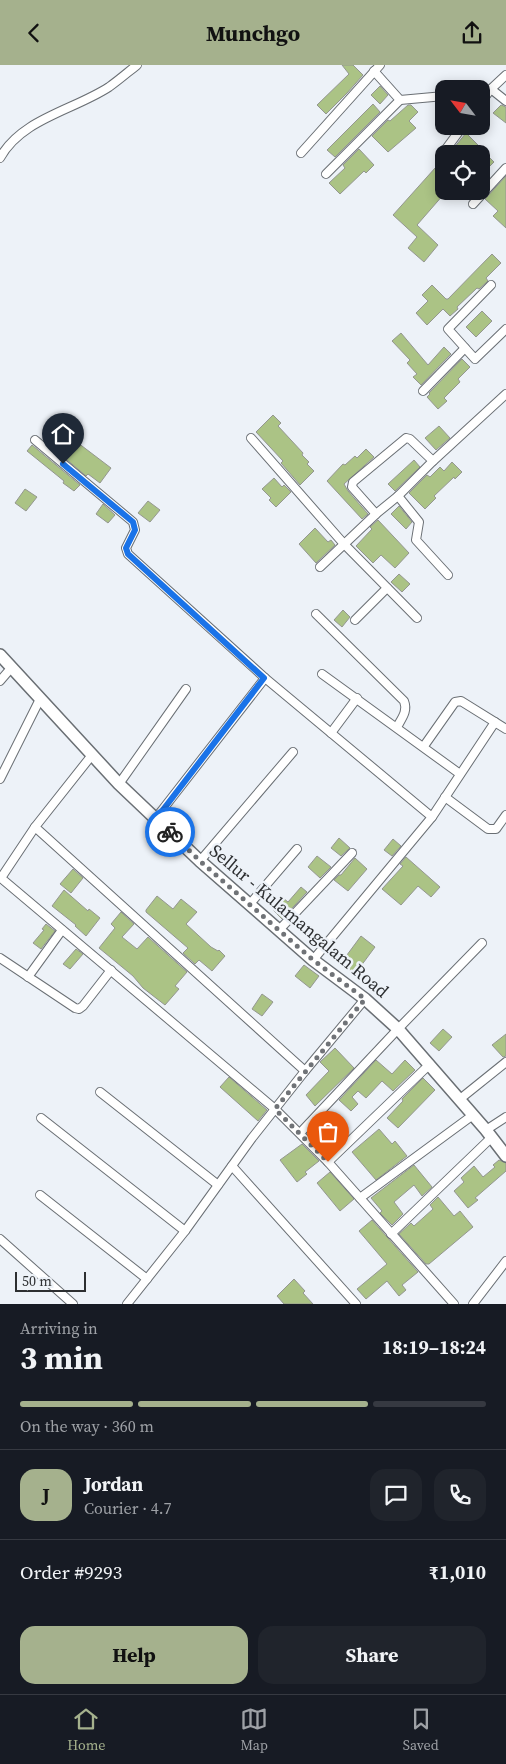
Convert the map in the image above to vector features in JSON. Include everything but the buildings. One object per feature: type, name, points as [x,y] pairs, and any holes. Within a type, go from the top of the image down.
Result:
[{"type":"main road","name":"Sellur - Kulamangalam Road","points":[[0,655],[119,784],[200,861],[313,960],[365,999],[398,1029],[460,1099],[506,1156]]},
{"type":"street","points":[[0,158],[6,147],[24,129],[109,87],[137,65]]},
{"type":"street","points":[[301,153],[377,68],[400,100]]},
{"type":"street","points":[[506,75],[491,89],[506,101]]},
{"type":"street","points":[[326,174],[400,100],[435,97]]},
{"type":"street","points":[[473,204],[506,168]]},
{"type":"street","points":[[492,285],[448,329],[475,359],[506,329]]},
{"type":"street","points":[[423,391],[465,348]]},
{"type":"street","points":[[320,567],[506,395]]},
{"type":"street","points":[[251,438],[344,544],[417,618]]},
{"type":"street","points":[[376,514],[352,487],[353,482],[406,438],[410,439],[433,461]]},
{"type":"street","points":[[35,440],[133,522],[135,530],[126,548],[128,554],[264,678],[432,817]]},
{"type":"street","points":[[398,496],[419,522],[416,540],[448,575]]},
{"type":"street","points":[[355,620],[387,587]]},
{"type":"street","points":[[316,614],[404,701],[405,713],[396,727]]},
{"type":"street","points":[[0,681],[12,667]]},
{"type":"street","points":[[322,673],[460,774]]},
{"type":"street","points":[[156,819],[264,678]]},
{"type":"street","points":[[119,784],[186,689]]},
{"type":"street","points":[[331,733],[357,698]]},
{"type":"street","points":[[0,779],[3,766],[40,699]]},
{"type":"street","points":[[424,746],[456,702],[461,701],[506,729]]},
{"type":"street","points":[[313,960],[432,817],[495,722]]},
{"type":"street","points":[[200,861],[293,751]]},
{"type":"street","points":[[92,755],[35,827],[1,878],[275,1109],[328,1162],[454,1304]]},
{"type":"street","points":[[445,797],[488,829],[496,829],[506,815]]},
{"type":"street","points":[[35,827],[305,1071]]},
{"type":"street","points":[[250,905],[297,849]]},
{"type":"street","points":[[279,930],[352,853]]},
{"type":"street","points":[[28,977],[62,930]]},
{"type":"street","points":[[300,1133],[482,943]]},
{"type":"street","points":[[0,958],[79,1009],[111,970]]},
{"type":"street","points":[[127,1304],[185,1231],[275,1109],[365,999]]},
{"type":"street","points":[[460,1099],[506,1062]]},
{"type":"street","points":[[328,1162],[430,1064]]},
{"type":"street","points":[[100,1092],[218,1185]]},
{"type":"street","points":[[360,1198],[473,1115]]},
{"type":"street","points":[[391,1234],[506,1117]]},
{"type":"street","points":[[41,1118],[185,1231]]},
{"type":"street","points":[[232,1166],[356,1304]]},
{"type":"street","points":[[40,1195],[147,1279]]},
{"type":"street","points":[[0,1239],[74,1304]]},
{"type":"street","points":[[473,1304],[506,1261]]},
{"type":"way so far","points":[[170,832],[200,861],[313,960],[365,999],[275,1109],[328,1162]]},
{"type":"route","points":[[63,464],[133,522],[135,530],[126,548],[128,554],[264,678],[156,819],[170,832]]}]
